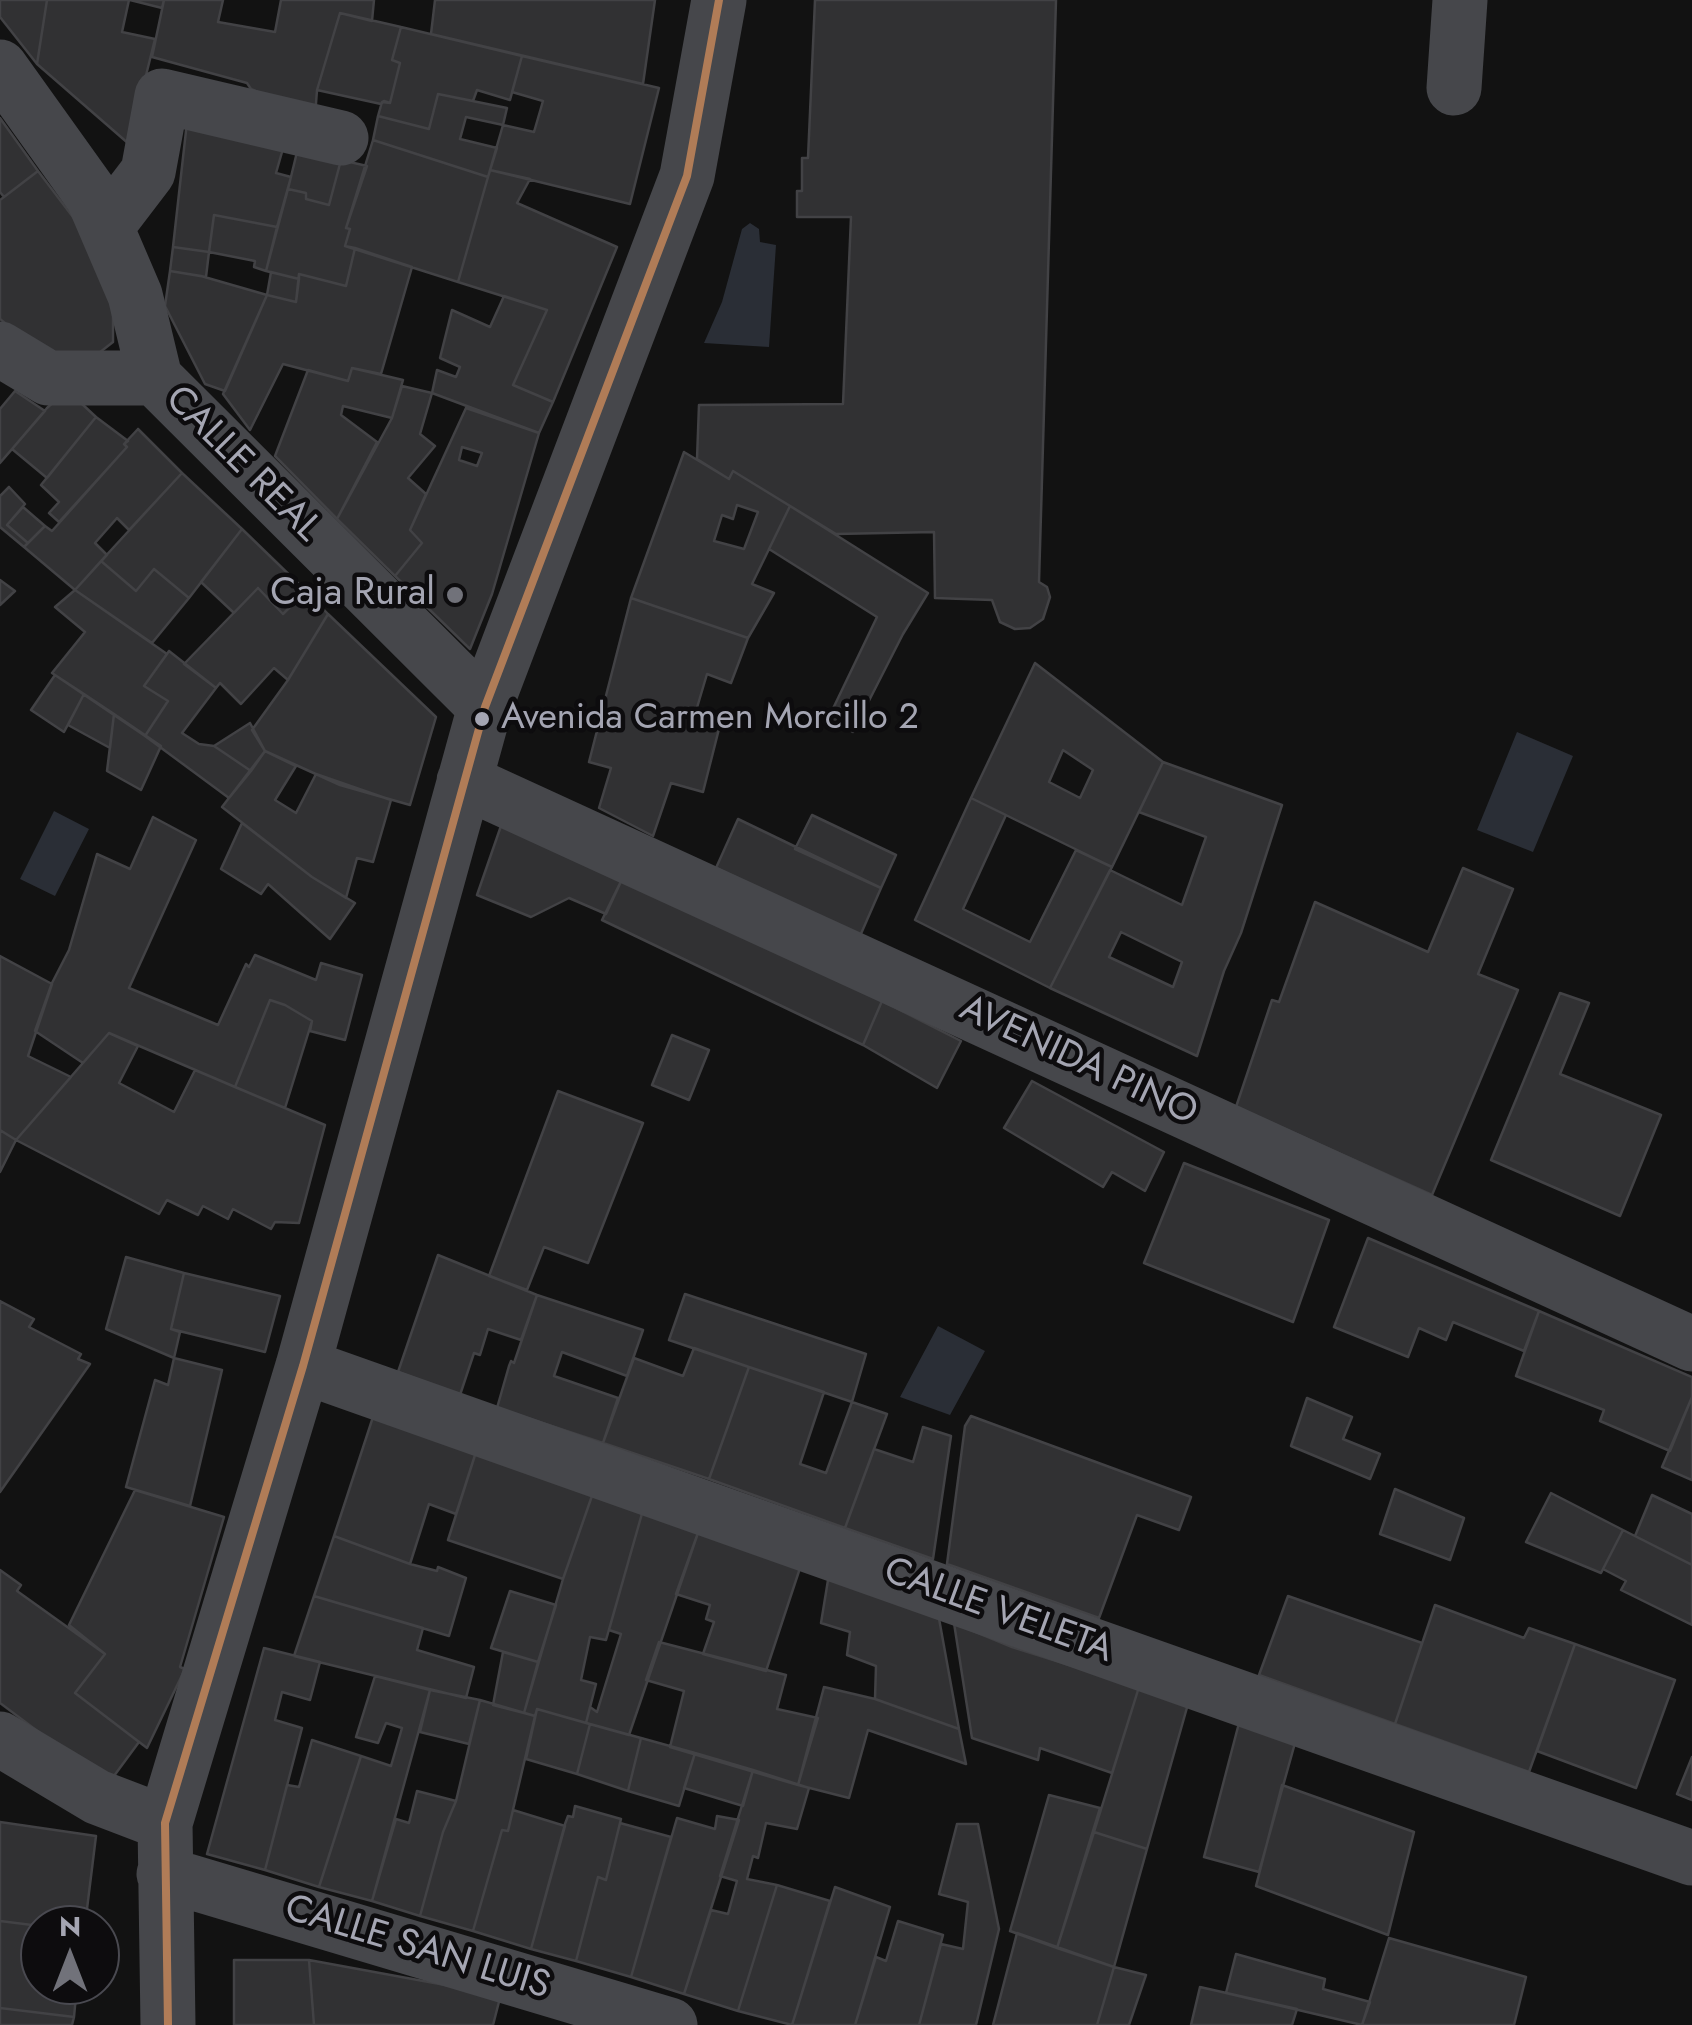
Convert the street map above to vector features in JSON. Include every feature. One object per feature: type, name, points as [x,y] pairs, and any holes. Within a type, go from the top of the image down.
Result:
[{"type":"street","points":[[168,2025],[164,1848],[303,1366],[485,707],[687,176],[719,0]]},
{"type":"street","points":[[1454,88],[1460,0]]},
{"type":"street","name":"CALLE REAL","points":[[0,67],[93,197],[136,294],[154,378],[485,707]]},
{"type":"street","points":[[106,227],[148,172],[162,96],[341,138]]},
{"type":"street","points":[[0,349],[48,378],[154,378]]},
{"type":"street","name":"AVENIDA PINO","points":[[464,781],[1692,1344]]},
{"type":"street","name":"CALLE VELETA","points":[[303,1366],[1692,1858]]},
{"type":"street","name":"CALLE SAN LUIS","points":[[0,1739],[98,1796],[164,1848],[670,2025]]},
{"type":"shaded area","points":[[750,223],[759,229],[760,242],[776,245],[769,347],[704,343],[722,302],[742,229]]},
{"type":"shaded area","points":[[1517,732],[1573,756],[1533,852],[1477,830]]},
{"type":"shaded area","points":[[54,811],[89,829],[55,896],[20,879]]},
{"type":"shaded area","points":[[938,1326],[985,1351],[950,1415],[900,1397]]},
{"type":"building","points":[[0,0],[47,0],[37,64],[0,17]]},
{"type":"building","points":[[47,0],[129,0],[122,32],[155,39],[129,144],[37,64]]},
{"type":"building","points":[[130,0],[164,0],[162,8]]},
{"type":"building","points":[[164,0],[223,0],[218,22],[275,32],[281,0],[374,0],[372,21],[340,13],[317,90],[315,117],[251,89],[247,83],[152,57]]},
{"type":"building","points":[[435,0],[655,0],[643,84],[431,34]]},
{"type":"building","points":[[815,0],[1056,0],[1039,582],[1047,587],[1050,597],[1043,619],[1030,628],[1015,629],[1000,622],[992,600],[935,598],[934,532],[836,534],[733,471],[729,479],[697,459],[699,405],[843,404],[851,217],[797,217],[802,158],[808,158]]},
{"type":"building","points":[[340,13],[401,27],[392,60],[400,63],[390,103],[317,90]]},
{"type":"building","points":[[401,27],[522,56],[510,100],[477,90],[473,101],[438,94],[429,129],[378,116],[382,102],[390,103],[400,63],[392,60]]},
{"type":"building","points":[[522,56],[659,88],[630,204],[490,170],[503,125],[534,132],[543,101],[512,92]]},
{"type":"building","points":[[438,94],[507,108],[503,125],[466,117],[460,139],[497,148],[488,177],[373,140],[378,116],[429,129]]},
{"type":"building","points":[[0,118],[38,171],[4,197],[0,192]]},
{"type":"building","points":[[187,122],[284,145],[276,173],[291,177],[277,227],[214,215],[209,252],[173,247]]},
{"type":"building","points":[[373,140],[488,177],[458,282],[345,246],[350,229],[346,228]]},
{"type":"building","points":[[298,148],[341,160],[329,205],[288,189]]},
{"type":"building","points":[[341,160],[367,166],[346,228],[350,229],[345,246],[355,248],[346,286],[299,274],[299,279],[266,271],[288,189],[329,205]]},
{"type":"building","points":[[490,170],[530,179],[517,203],[617,247],[553,402],[513,385],[547,310],[458,282]]},
{"type":"building","points":[[38,171],[95,246],[113,312],[113,342],[81,367],[33,346],[0,319],[0,200]]},
{"type":"building","points":[[214,215],[277,227],[266,271],[254,267],[255,261],[209,252]]},
{"type":"building","points":[[173,247],[209,252],[206,277],[170,271]]},
{"type":"building","points":[[355,248],[412,267],[381,374],[352,368],[348,381],[283,364],[250,430],[223,394],[267,295],[296,302],[299,274],[346,286]]},
{"type":"building","points":[[170,271],[267,295],[225,391],[205,384],[165,306]]},
{"type":"building","points":[[271,272],[299,279],[296,302],[267,295]]},
{"type":"building","points":[[504,296],[547,310],[513,385],[553,402],[539,433],[432,393],[437,370],[456,377],[460,367],[440,358],[452,310],[490,327]]},
{"type":"building","points":[[352,368],[403,380],[392,418],[343,406],[341,415],[377,442],[337,519],[275,456],[308,370],[348,381]]},
{"type":"building","points":[[402,386],[432,393],[420,434],[435,446],[408,478],[426,494],[410,530],[422,543],[395,576],[337,519],[392,418]]},
{"type":"building","points":[[67,390],[96,417],[47,478],[12,449]]},
{"type":"building","points":[[15,391],[45,411],[0,463],[0,409]]},
{"type":"building","points":[[466,408],[539,433],[492,594],[470,649],[395,576],[422,543],[410,530]],"holes":[[[462,447],[482,453],[477,466],[459,460]]]},
{"type":"building","points":[[96,417],[128,441],[124,444],[127,447],[59,522],[49,513],[59,502],[41,485]]},
{"type":"building","points":[[138,429],[182,473],[129,530],[117,518],[95,543],[107,555],[75,590],[24,547],[45,526],[52,531],[127,447],[124,444]]},
{"type":"building","points":[[684,452],[729,479],[733,471],[790,506],[752,584],[774,593],[748,638],[631,598]],"holes":[[[737,505],[758,512],[744,549],[714,541],[722,515],[733,519]]]},
{"type":"building","points":[[182,473],[242,529],[189,598],[154,569],[136,591],[101,561]]},
{"type":"building","points":[[9,487],[25,504],[7,525],[28,543],[24,547],[0,527],[0,496]]},
{"type":"building","points":[[790,506],[928,593],[853,732],[828,719],[877,617],[769,549]]},
{"type":"building","points":[[23,507],[45,526],[28,543],[7,525]]},
{"type":"building","points":[[242,529],[306,591],[283,614],[258,588],[234,613],[201,582]]},
{"type":"building","points":[[101,561],[136,591],[154,569],[189,598],[152,643],[75,590]]},
{"type":"building","points":[[0,580],[15,591],[0,605]]},
{"type":"building","points":[[258,588],[283,614],[306,591],[328,614],[288,680],[274,668],[241,704],[220,683],[216,688],[184,664]]},
{"type":"building","points":[[75,590],[167,654],[144,686],[168,701],[145,736],[52,673],[85,632],[55,607]]},
{"type":"building","points":[[631,598],[748,638],[731,683],[707,674],[696,711],[722,717],[703,792],[671,783],[653,836],[599,808],[611,768],[589,762]]},
{"type":"building","points":[[328,614],[436,717],[410,805],[340,785],[265,751],[252,730]]},
{"type":"building","points":[[169,651],[216,688],[182,733],[199,744],[214,746],[251,771],[229,798],[145,736],[168,701],[144,686]]},
{"type":"building","points":[[1035,663],[1163,762],[1112,867],[971,798]],"holes":[[[1063,750],[1093,770],[1080,798],[1049,782]]]},
{"type":"building","points":[[55,675],[84,694],[64,732],[31,710]]},
{"type":"building","points":[[84,694],[114,714],[110,748],[68,725]]},
{"type":"building","points":[[114,714],[161,746],[141,790],[107,771]]},
{"type":"building","points":[[250,723],[265,751],[251,771],[214,746]]},
{"type":"building","points":[[265,751],[296,766],[275,800],[296,813],[316,774],[391,800],[373,862],[357,858],[346,898],[312,877],[222,807]]},
{"type":"building","points":[[1163,762],[1282,805],[1197,1056],[1050,988],[1110,870],[1182,905],[1206,837],[1139,812]],"holes":[[[1121,932],[1182,962],[1173,987],[1109,957]]]},
{"type":"building","points":[[971,798],[1006,815],[963,909],[1030,942],[1076,850],[1112,867],[1050,988],[915,920]]},
{"type":"building","points":[[812,815],[896,855],[881,888],[795,849]]},
{"type":"building","points":[[153,817],[196,840],[129,988],[218,1025],[246,964],[249,967],[255,955],[316,980],[321,963],[362,975],[345,1040],[310,1031],[312,1021],[270,1000],[235,1087],[109,1033],[83,1063],[35,1031],[69,950],[97,854],[130,869]]},
{"type":"building","points":[[738,819],[881,888],[860,936],[716,868]]},
{"type":"building","points":[[242,823],[312,877],[355,903],[330,939],[268,884],[261,894],[221,869]]},
{"type":"building","points":[[502,823],[624,875],[606,914],[569,898],[531,917],[477,895]]},
{"type":"building","points":[[1463,868],[1513,889],[1478,974],[1518,990],[1432,1195],[1236,1107],[1272,1000],[1279,1002],[1315,902],[1428,952]]},
{"type":"building","points":[[624,875],[882,1001],[863,1045],[602,920]]},
{"type":"building","points":[[0,956],[52,984],[28,1056],[71,1077],[16,1140],[0,1130]]},
{"type":"building","points":[[1560,993],[1589,1003],[1560,1074],[1661,1115],[1620,1216],[1491,1160]]},
{"type":"building","points":[[270,1000],[312,1021],[285,1108],[235,1087]]},
{"type":"building","points":[[882,1001],[961,1041],[937,1088],[863,1045]]},
{"type":"building","points":[[109,1033],[138,1046],[119,1083],[174,1112],[195,1070],[325,1125],[299,1223],[275,1222],[271,1229],[233,1209],[228,1219],[203,1206],[198,1215],[167,1200],[159,1214],[16,1140]]},
{"type":"building","points":[[672,1035],[709,1050],[689,1100],[652,1085]]},
{"type":"building","points":[[1032,1081],[1164,1152],[1145,1191],[1112,1172],[1103,1187],[1004,1128]]},
{"type":"building","points":[[558,1091],[643,1123],[588,1263],[544,1247],[527,1290],[489,1276]]},
{"type":"building","points":[[0,1130],[16,1140],[0,1172]]},
{"type":"building","points":[[1184,1163],[1329,1220],[1293,1322],[1144,1263]]},
{"type":"building","points":[[1368,1238],[1539,1311],[1524,1351],[1453,1322],[1446,1340],[1419,1328],[1408,1357],[1334,1327]]},
{"type":"building","points":[[438,1255],[537,1295],[521,1340],[488,1329],[480,1355],[474,1353],[460,1395],[398,1372]]},
{"type":"building","points":[[126,1257],[184,1273],[171,1329],[180,1332],[174,1358],[106,1329]]},
{"type":"building","points":[[184,1273],[280,1296],[265,1352],[171,1329]]},
{"type":"building","points":[[685,1294],[866,1354],[852,1402],[669,1340]]},
{"type":"building","points":[[537,1295],[643,1330],[627,1376],[562,1352],[554,1376],[618,1398],[603,1443],[497,1408]]},
{"type":"building","points":[[0,1301],[34,1319],[29,1327],[81,1354],[78,1359],[90,1364],[0,1492]]},
{"type":"building","points":[[1539,1311],[1692,1377],[1692,1397],[1670,1451],[1600,1421],[1604,1410],[1516,1376]]},
{"type":"building","points":[[694,1348],[749,1367],[709,1479],[603,1443],[634,1358],[683,1376]]},
{"type":"building","points":[[174,1358],[222,1370],[190,1506],[126,1487],[155,1380],[168,1385]]},
{"type":"building","points":[[749,1367],[824,1392],[800,1464],[826,1473],[852,1402],[887,1414],[845,1528],[709,1479]]},
{"type":"building","points":[[1692,1397],[1692,1480],[1662,1467]]},
{"type":"building","points":[[1307,1398],[1352,1417],[1343,1439],[1380,1454],[1370,1479],[1291,1446]]},
{"type":"building","points":[[971,1416],[1191,1497],[1179,1530],[1137,1515],[1099,1618],[947,1564],[965,1426]]},
{"type":"building","points":[[373,1417],[476,1452],[456,1514],[429,1504],[410,1564],[334,1536]]},
{"type":"building","points":[[923,1427],[951,1436],[933,1559],[845,1528],[874,1449],[913,1462]]},
{"type":"building","points":[[476,1452],[593,1493],[563,1579],[448,1540]]},
{"type":"building","points":[[1395,1489],[1464,1518],[1450,1560],[1380,1534]]},
{"type":"building","points":[[135,1490],[224,1517],[180,1667],[185,1669],[147,1748],[75,1693],[105,1654],[69,1625]]},
{"type":"building","points":[[593,1493],[643,1510],[606,1640],[590,1637],[581,1680],[596,1684],[586,1723],[537,1709],[535,1716],[524,1713],[563,1579]]},
{"type":"building","points":[[1551,1493],[1623,1530],[1601,1573],[1526,1542]]},
{"type":"building","points":[[1652,1495],[1692,1514],[1692,1565],[1635,1536]]},
{"type":"building","points":[[643,1510],[699,1530],[629,1735],[586,1723],[590,1707],[597,1712],[621,1634],[609,1630]]},
{"type":"building","points":[[699,1530],[801,1565],[766,1671],[703,1654],[714,1622],[706,1619],[710,1605],[676,1594]]},
{"type":"building","points":[[1623,1530],[1692,1565],[1692,1625],[1621,1590],[1626,1581],[1603,1569]]},
{"type":"building","points":[[334,1536],[410,1564],[437,1571],[438,1567],[466,1578],[449,1636],[314,1596]]},
{"type":"building","points":[[0,1570],[21,1585],[17,1591],[105,1654],[75,1693],[139,1742],[108,1784],[0,1703]]},
{"type":"building","points":[[829,1574],[938,1613],[959,1729],[875,1699],[876,1666],[847,1655],[850,1632],[821,1623]]},
{"type":"building","points":[[510,1591],[556,1605],[538,1662],[491,1648]]},
{"type":"building","points":[[314,1596],[423,1628],[417,1650],[474,1667],[466,1698],[294,1656]]},
{"type":"building","points":[[1288,1596],[1422,1643],[1395,1724],[1259,1675]]},
{"type":"building","points":[[1435,1605],[1524,1638],[1529,1628],[1575,1644],[1529,1772],[1395,1724]]},
{"type":"building","points":[[954,1623],[1012,1647],[1139,1687],[1112,1773],[1040,1748],[1038,1760],[972,1738]]},
{"type":"building","points":[[659,1642],[786,1675],[777,1709],[818,1718],[798,1785],[670,1747],[684,1691],[646,1680]]},
{"type":"building","points":[[1575,1644],[1675,1680],[1636,1788],[1537,1751]]},
{"type":"building","points":[[264,1648],[320,1662],[310,1700],[282,1692],[275,1720],[302,1728],[265,1870],[207,1854]]},
{"type":"building","points":[[503,1652],[538,1662],[524,1713],[493,1705]]},
{"type":"building","points":[[375,1676],[430,1690],[372,1901],[319,1887],[361,1756],[391,1766],[402,1728],[386,1723],[378,1743],[356,1737]]},
{"type":"building","points":[[824,1687],[875,1699],[959,1729],[966,1764],[868,1730],[849,1798],[798,1785]]},
{"type":"building","points":[[1139,1687],[1188,1704],[1147,1849],[1094,1832]]},
{"type":"building","points":[[430,1690],[480,1700],[469,1744],[420,1732]]},
{"type":"building","points":[[480,1700],[535,1716],[508,1831],[502,1830],[473,1931],[420,1916],[443,1832],[456,1801]]},
{"type":"building","points":[[537,1709],[590,1724],[577,1774],[526,1759]]},
{"type":"building","points":[[1239,1723],[1295,1743],[1259,1872],[1204,1857]]},
{"type":"building","points":[[590,1724],[641,1738],[628,1791],[577,1774]]},
{"type":"building","points":[[641,1738],[695,1753],[679,1806],[628,1791]]},
{"type":"building","points":[[312,1740],[361,1756],[319,1887],[265,1870],[287,1785],[299,1787]]},
{"type":"building","points":[[695,1753],[753,1770],[743,1806],[684,1788]]},
{"type":"building","points":[[1692,1757],[1692,1800],[1677,1794]]},
{"type":"building","points":[[753,1770],[809,1788],[797,1829],[766,1823],[758,1858],[753,1856],[747,1879],[777,1885],[738,2011],[684,1994],[711,1910],[728,1914],[737,1881],[720,1876]]},
{"type":"building","points":[[1282,1785],[1414,1832],[1388,1935],[1256,1886]]},
{"type":"building","points":[[417,1791],[456,1801],[443,1832],[420,1916],[372,1901],[396,1819],[409,1823]]},
{"type":"building","points":[[1049,1795],[1100,1808],[1057,1948],[1010,1931]]},
{"type":"building","points":[[575,1806],[621,1819],[606,1880],[598,1877],[576,1961],[531,1949],[565,1824],[568,1816],[573,1817]]},
{"type":"building","points":[[513,1810],[565,1826],[531,1949],[473,1931],[502,1830],[508,1831]]},
{"type":"building","points":[[717,1816],[739,1820],[684,1994],[631,1977],[677,1818],[715,1829]]},
{"type":"building","points":[[0,1822],[96,1836],[87,1905],[20,1905],[20,1924],[0,1921]]},
{"type":"building","points":[[620,1823],[671,1837],[631,1977],[576,1961],[598,1877],[606,1880]]},
{"type":"building","points":[[957,1824],[978,1824],[999,1929],[976,2025],[919,2025],[941,1944],[963,1949],[968,1902],[939,1894]]},
{"type":"building","points":[[1094,1832],[1147,1849],[1114,1967],[1057,1948]]},
{"type":"building","points":[[777,1885],[830,1901],[792,2025],[738,2011]]},
{"type":"building","points":[[835,1887],[890,1907],[855,2025],[792,2025]]},
{"type":"building","points":[[0,1921],[20,1924],[20,2005],[75,2005],[74,2017],[0,2008]]},
{"type":"building","points":[[898,1921],[943,1935],[919,2025],[855,2025],[876,1957],[886,1961]]},
{"type":"building","points":[[1017,1933],[1114,1967],[1097,2025],[993,2025]]},
{"type":"building","points":[[1389,1938],[1526,1977],[1514,2025],[1362,2025]]},
{"type":"building","points":[[1236,1954],[1325,1979],[1323,1989],[1370,2002],[1362,2025],[1226,1993]]},
{"type":"building","points":[[234,1960],[309,1960],[314,2025],[234,2025]]},
{"type":"building","points":[[309,1960],[501,1994],[493,2025],[314,2025]]},
{"type":"building","points":[[1114,1967],[1146,1975],[1129,2025],[1097,2025]]},
{"type":"building","points":[[1200,1987],[1297,2009],[1292,2025],[1191,2025]]},
{"type":"building","points":[[0,2008],[74,2017],[72,2025],[0,2025]]},
{"type":"transit line","points":[[168,2025],[165,1823],[303,1366],[485,707],[687,176],[719,0]]},
{"type":"place","name":"Caja Rural","points":[[455,595]]},
{"type":"place","name":"Avenida Carmen Morcillo 2","points":[[482,719]]}]
